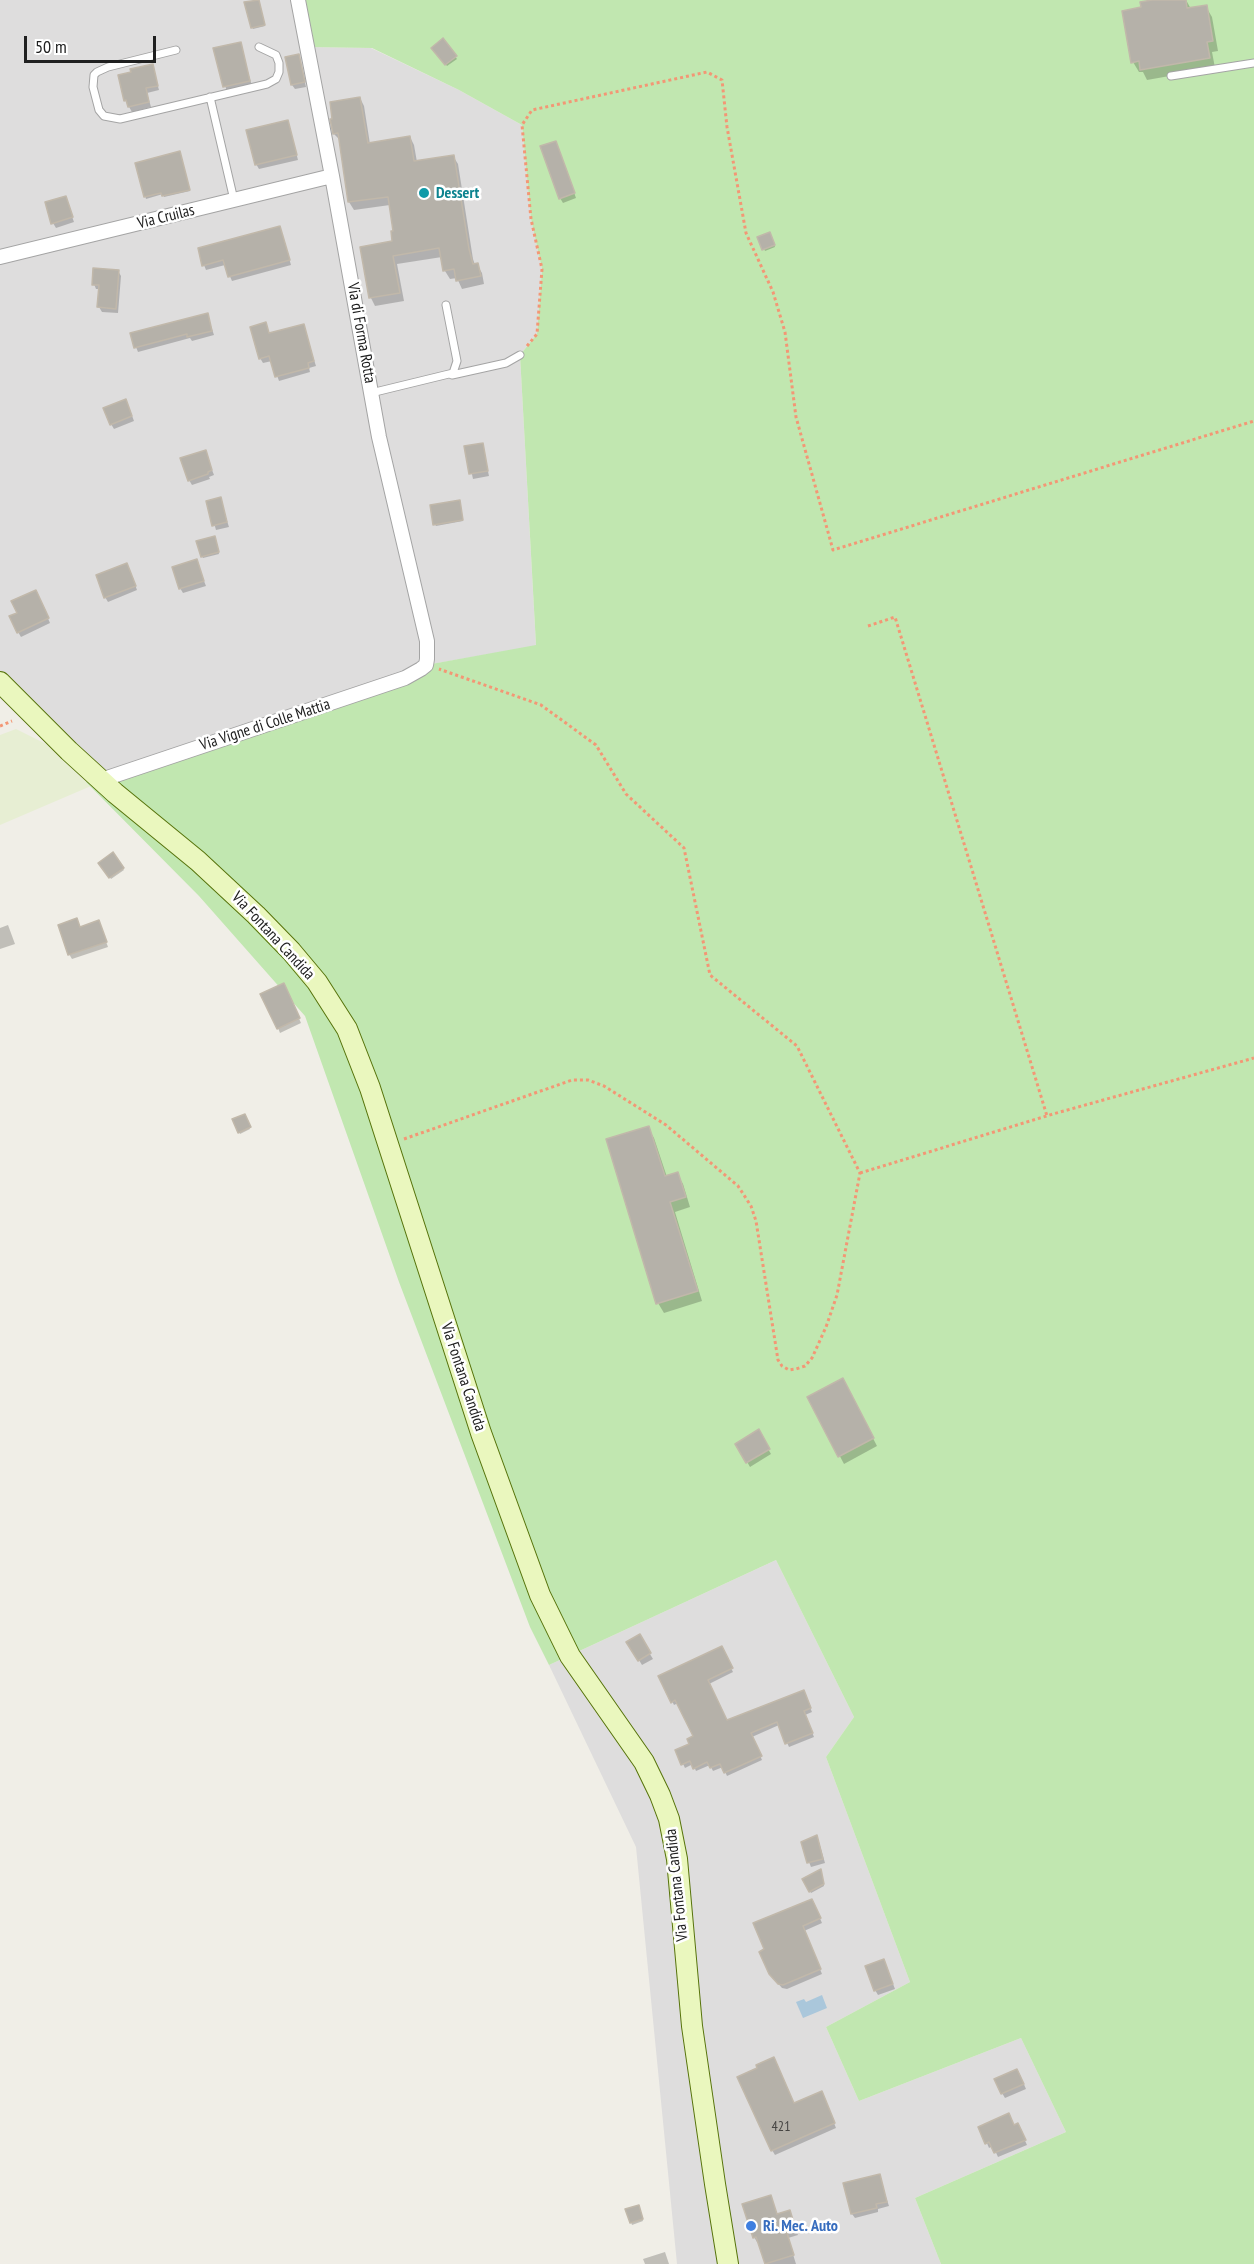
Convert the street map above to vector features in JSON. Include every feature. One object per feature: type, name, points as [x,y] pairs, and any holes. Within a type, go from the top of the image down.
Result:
[{"type":"main road","name":"Via Fontana Candida","points":[[0,682],[101,780],[228,887],[317,982],[338,1012],[351,1038],[365,1074],[471,1402],[540,1594],[570,1656],[644,1762],[669,1819],[677,1859],[691,2018],[729,2264]]},
{"type":"main road","name":"Via Fontana Candida","points":[[715,2184],[715,2264]]},
{"type":"street","name":"Via di Forma Rotta","points":[[298,0],[379,436],[428,641],[429,652],[426,665]]},
{"type":"street","name":"Via Cruilas","points":[[0,257],[332,176]]},
{"type":"street","name":"Via Vigne di Colle Mattia","points":[[101,780],[405,678],[415,674],[426,665]]},
{"type":"lane","points":[[176,51],[108,67],[97,72],[94,75],[93,87],[99,110],[109,118],[120,119],[267,84],[276,79],[279,63],[276,55],[259,47]]},
{"type":"lane","points":[[1171,76],[1254,63]]},
{"type":"lane","points":[[210,98],[234,200]]},
{"type":"lane","points":[[446,305],[457,361],[456,370],[450,375]]},
{"type":"lane","points":[[371,393],[506,363],[520,355]]},
{"type":"path","points":[[520,355],[537,334],[542,269],[531,219],[522,125],[532,110],[707,72],[722,80],[727,127],[746,233],[773,292],[785,332],[796,417],[833,550],[1254,422]]},
{"type":"path","points":[[868,626],[895,617],[1047,1116]]},
{"type":"path","points":[[388,1145],[572,1080],[588,1080],[604,1086],[666,1125],[729,1177],[746,1198],[756,1221],[777,1360],[789,1370],[805,1366],[812,1358],[834,1306],[860,1173],[798,1046],[710,975],[684,848],[626,794],[596,745],[542,705],[426,665]]},
{"type":"path","points":[[860,1173],[1047,1116],[1254,1058]]},
{"type":"shaded area","points":[[0,0],[298,0],[308,47],[371,48],[459,90],[522,125],[531,219],[542,269],[537,334],[520,355],[536,646],[426,665],[421,669],[86,782],[0,698]]},
{"type":"shaded area","points":[[776,1560],[854,1717],[826,1757],[910,1982],[826,2027],[859,2101],[1021,2038],[1066,2132],[915,2198],[941,2264],[677,2264],[636,1847],[549,1665]]},
{"type":"green space","points":[[298,0],[1254,0],[1254,2264],[941,2264],[915,2198],[1066,2132],[1021,2038],[859,2101],[826,2027],[910,1982],[826,1757],[854,1717],[776,1560],[549,1665],[530,1627],[399,1282],[305,1016],[199,896],[86,782],[426,665],[536,645],[520,355],[537,334],[542,269],[531,219],[522,125],[459,90],[372,48],[307,47]]},
{"type":"green space","points":[[16,729],[56,749],[91,786],[0,825],[0,735]]},
{"type":"water","points":[[822,1995],[827,2008],[803,2018],[796,2002],[804,1999],[806,2002]]},
{"type":"building","points":[[259,0],[265,25],[251,28],[244,2]]},
{"type":"building","points":[[1186,0],[1187,8],[1207,5],[1213,41],[1207,42],[1210,58],[1140,70],[1139,61],[1131,63],[1122,11],[1141,7],[1140,2]]},
{"type":"building","points":[[443,38],[457,56],[445,65],[431,48]]},
{"type":"building","points":[[241,42],[250,81],[223,87],[213,48]]},
{"type":"building","points":[[299,54],[305,82],[291,85],[285,57]]},
{"type":"building","points":[[153,64],[158,86],[146,88],[149,102],[128,107],[126,100],[124,101],[118,75],[131,72],[130,69]]},
{"type":"building","points":[[360,97],[368,143],[410,136],[414,161],[454,155],[469,249],[473,264],[478,263],[481,276],[456,281],[454,269],[443,271],[439,248],[393,256],[400,293],[369,298],[360,247],[392,241],[391,231],[393,231],[388,197],[348,202],[338,133],[333,134],[330,119],[332,119],[330,102]]},
{"type":"building","points":[[288,120],[297,155],[255,165],[246,130]]},
{"type":"building","points":[[556,141],[575,193],[559,199],[540,146]]},
{"type":"building","points":[[180,151],[190,190],[144,197],[135,163]]},
{"type":"building","points":[[66,196],[73,217],[51,224],[45,202]]},
{"type":"building","points":[[280,226],[290,260],[228,277],[223,260],[202,266],[198,248]]},
{"type":"building","points":[[770,232],[775,245],[762,250],[757,237]]},
{"type":"building","points":[[93,268],[119,270],[116,309],[97,307],[99,285],[92,285]]},
{"type":"building","points":[[208,313],[212,331],[187,337],[187,334],[134,348],[130,333]]},
{"type":"building","points":[[266,322],[269,333],[304,324],[314,361],[308,363],[309,368],[275,377],[269,356],[259,359],[250,327]]},
{"type":"building","points":[[126,399],[132,416],[110,425],[103,408]]},
{"type":"building","points":[[483,443],[488,471],[469,474],[464,446]]},
{"type":"building","points":[[206,450],[212,470],[208,474],[188,481],[180,458]]},
{"type":"building","points":[[221,497],[227,522],[212,526],[206,501]]},
{"type":"building","points":[[460,500],[463,520],[433,525],[430,505]]},
{"type":"building","points":[[215,536],[219,552],[201,557],[196,541]]},
{"type":"building","points":[[197,559],[204,581],[179,589],[172,567]]},
{"type":"building","points":[[127,563],[136,586],[104,598],[96,575]]},
{"type":"building","points":[[36,590],[49,618],[17,633],[9,616],[17,613],[11,601]]},
{"type":"building","points":[[113,852],[124,868],[109,878],[98,863]]},
{"type":"building","points":[[77,918],[80,927],[99,920],[107,942],[68,955],[58,925]]},
{"type":"building","points":[[284,983],[300,1018],[277,1029],[260,994]]},
{"type":"building","points":[[245,1114],[251,1127],[238,1133],[232,1119]]},
{"type":"building","points":[[649,1126],[665,1176],[678,1172],[686,1197],[670,1202],[698,1291],[656,1304],[606,1139]]},
{"type":"building","points":[[843,1378],[874,1438],[838,1457],[807,1397]]},
{"type":"building","points":[[759,1429],[770,1449],[746,1463],[735,1444]]},
{"type":"building","points":[[640,1634],[651,1653],[638,1661],[626,1642]]},
{"type":"building","points":[[722,1646],[733,1668],[708,1680],[727,1720],[804,1690],[811,1708],[804,1711],[813,1733],[785,1744],[777,1722],[751,1733],[762,1756],[724,1773],[720,1764],[710,1768],[707,1762],[693,1769],[690,1761],[681,1765],[675,1750],[689,1744],[687,1739],[693,1736],[675,1700],[671,1703],[658,1676]]},
{"type":"building","points":[[817,1835],[823,1859],[807,1863],[801,1842]]},
{"type":"building","points":[[821,1869],[824,1884],[809,1892],[802,1879]]},
{"type":"building","points":[[812,1899],[821,1918],[803,1926],[821,1969],[783,1985],[778,1984],[769,1974],[759,1952],[764,1949],[753,1923]]},
{"type":"building","points":[[884,1959],[893,1984],[874,1991],[865,1966]]},
{"type":"building","points":[[774,2057],[794,2103],[822,2091],[835,2123],[771,2151],[737,2077]]},
{"type":"building","points":[[1017,2069],[1024,2084],[1001,2094],[994,2079]]},
{"type":"building","points":[[1009,2113],[1014,2125],[1018,2123],[1026,2140],[994,2153],[989,2142],[985,2144],[978,2127]]},
{"type":"building","points":[[880,2174],[887,2202],[876,2204],[877,2208],[851,2214],[843,2183]]},
{"type":"building","points":[[771,2195],[777,2214],[790,2210],[796,2230],[787,2233],[794,2255],[765,2264],[756,2237],[753,2238],[742,2204]]},
{"type":"building","points":[[639,2205],[643,2219],[630,2223],[625,2209]]},
{"type":"place","name":"Dessert","points":[[424,193]]},
{"type":"place","name":"Ri. Mec. Auto","points":[[751,2226]]}]
